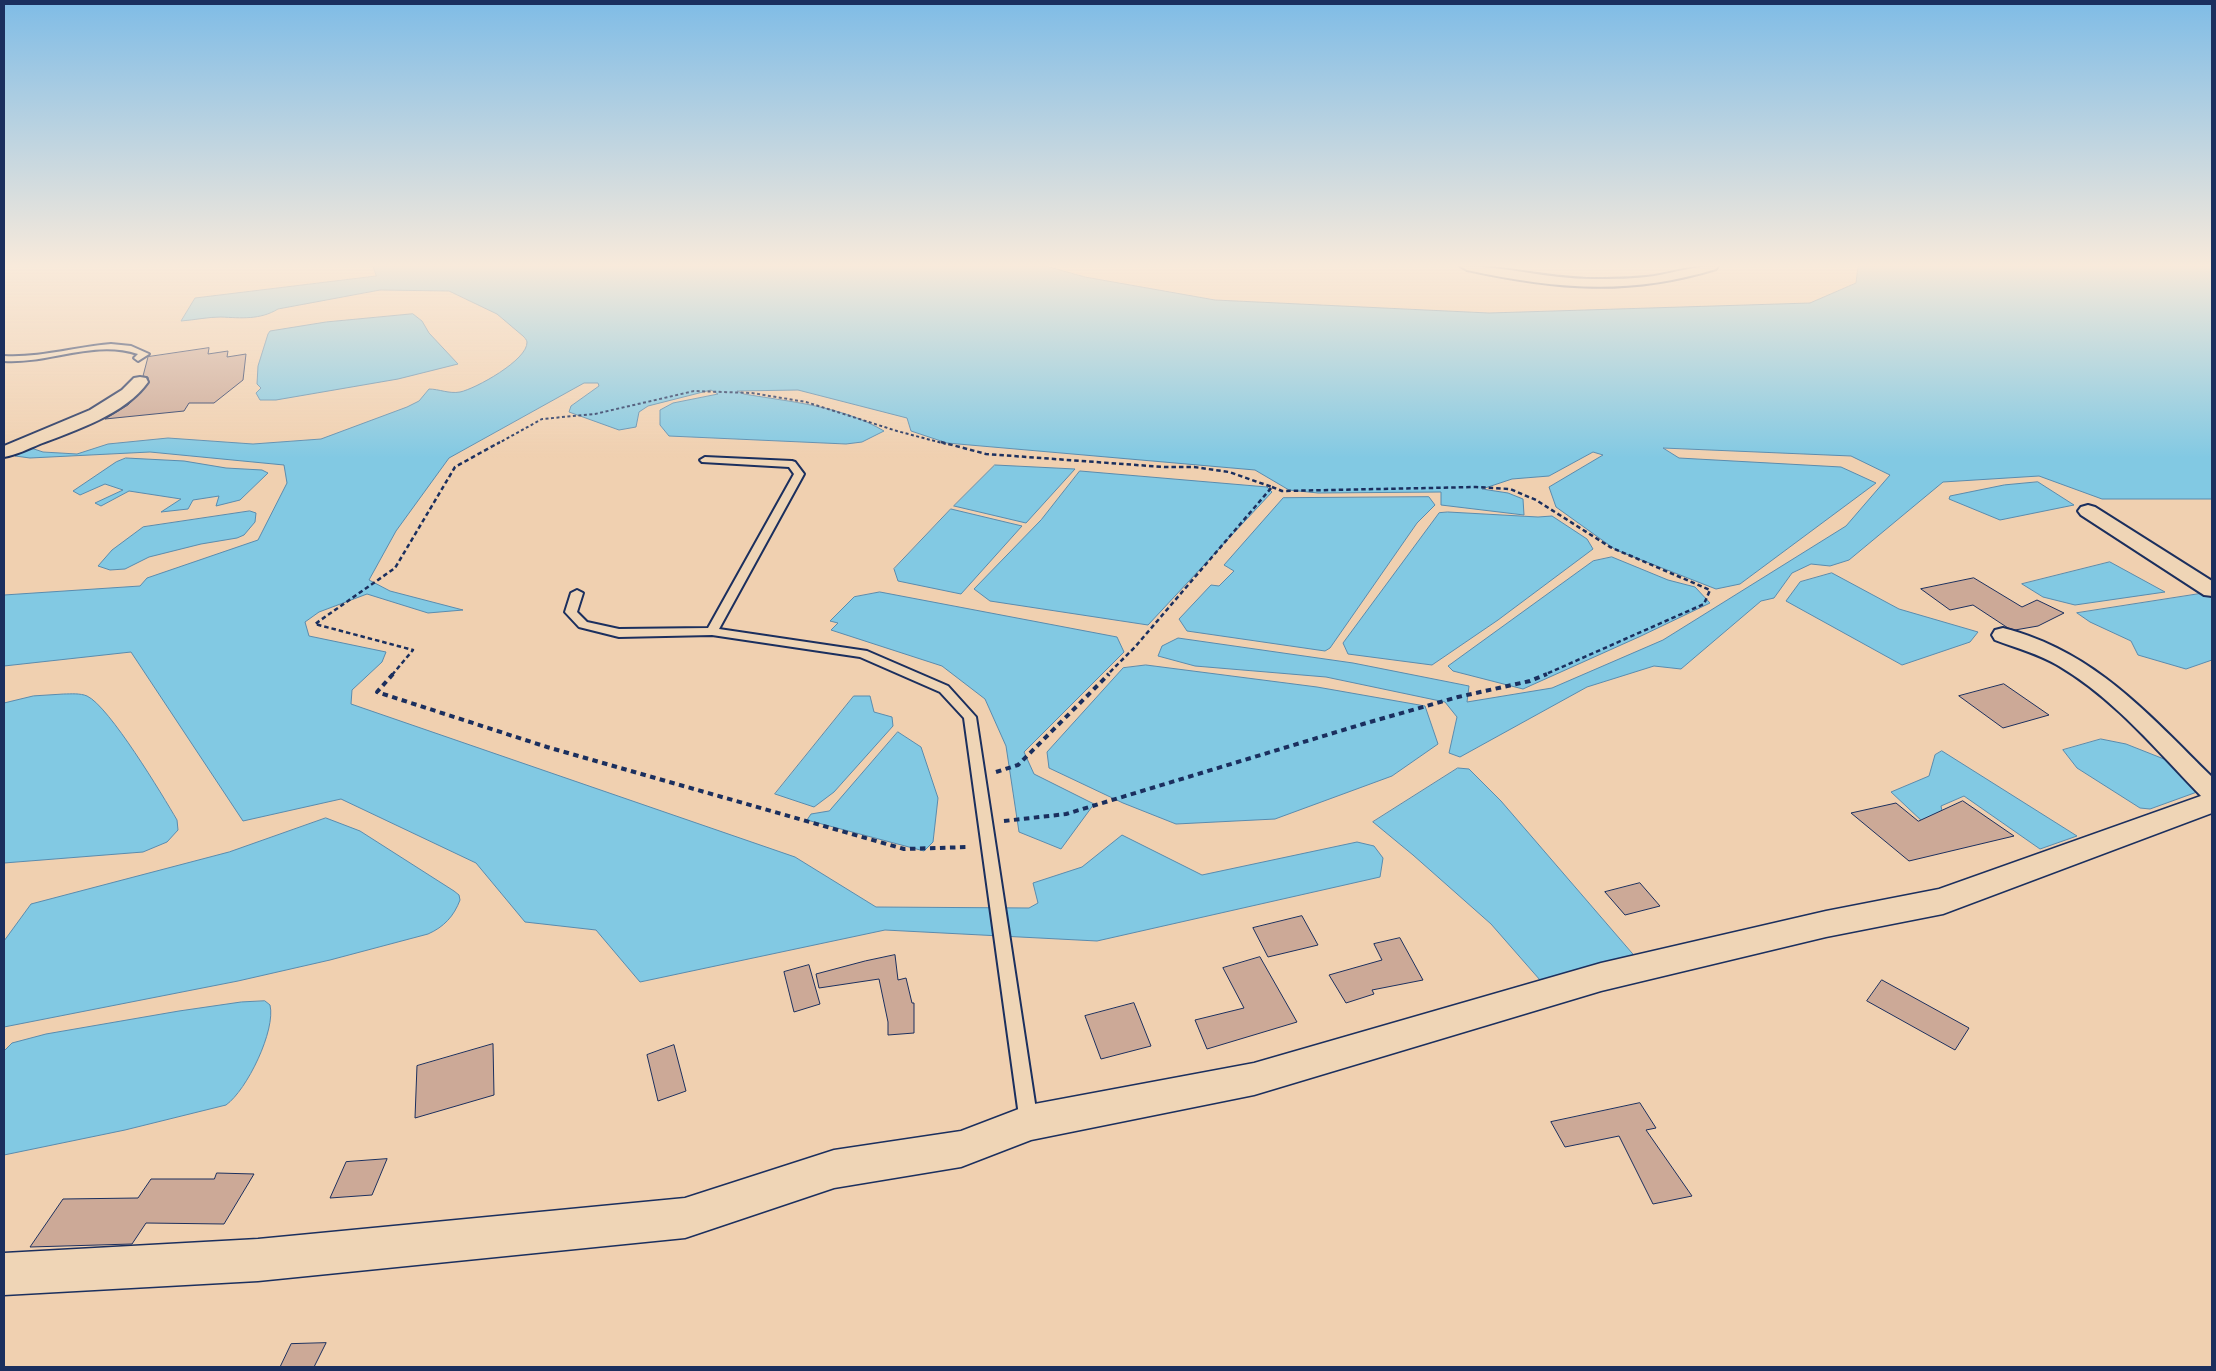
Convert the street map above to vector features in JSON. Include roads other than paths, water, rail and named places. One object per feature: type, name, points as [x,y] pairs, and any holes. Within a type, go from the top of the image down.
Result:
[{"type":"street","points":[[4,452],[100,411],[133,390],[140,382]]},
{"type":"street","points":[[2088,511],[2212,590]]},
{"type":"street","points":[[2004,635],[2049,652],[2095,680],[2124,705],[2212,792]]},
{"type":"street","points":[[4,1274],[258,1260],[685,1218],[834,1169],[961,1148],[1029,1123],[1254,1079],[1601,977],[1826,924],[1943,901],[2212,802]]},
{"type":"lane","points":[[4,359],[31,360],[88,349],[124,346],[144,354],[138,358]]},
{"type":"lane","points":[[705,460],[792,464],[799,474],[712,630]]},
{"type":"lane","points":[[577,593],[571,612],[583,625],[619,633],[712,630],[863,654],[944,689],[970,717],[1029,1123]]},
{"type":"water","points":[[427,330],[458,364],[398,379],[276,400],[260,400],[256,393],[261,388],[257,384],[258,366],[270,331]]},
{"type":"water","points":[[516,330],[2212,330],[2212,499],[2102,499],[2039,476],[1943,482],[1849,560],[1830,566],[1811,564],[1792,573],[1774,598],[1761,601],[1681,669],[1654,666],[1587,687],[1460,757],[1449,753],[1457,717],[1445,702],[1326,677],[1195,666],[1158,656],[1162,646],[1178,638],[1353,663],[1469,686],[1467,702],[1552,688],[1663,640],[1846,526],[1890,475],[1851,456],[1663,448],[1679,458],[1841,467],[1876,483],[1740,584],[1716,589],[1616,550],[1556,507],[1549,487],[1603,455],[1593,452],[1549,476],[1512,479],[1482,489],[1508,493],[1523,499],[1524,515],[1441,505],[1441,492],[1318,493],[1289,490],[1255,470],[947,443],[911,431],[907,418],[798,390],[737,391],[744,394],[834,410],[884,431],[862,442],[846,444],[669,436],[660,425],[660,410],[673,403],[718,394],[711,390],[648,406],[639,412],[636,427],[619,430],[569,412],[571,406],[599,386],[598,383],[584,383],[449,458],[396,531],[369,580],[390,591],[463,610],[428,613],[367,594],[319,612],[305,622],[309,636],[386,652],[382,662],[352,690],[351,704],[795,857],[876,907],[1029,908],[1038,903],[1033,883],[1082,867],[1122,835],[1202,875],[1357,842],[1374,846],[1383,858],[1380,877],[1097,941],[885,930],[640,982],[596,930],[525,922],[476,863],[341,799],[243,821],[131,652],[4,666],[4,595],[140,586],[147,578],[258,540],[287,483],[284,465],[150,452],[30,458],[15,456],[31,448],[43,452],[77,454],[108,444],[168,438],[253,444],[321,439],[407,407],[419,401],[429,389],[460,392],[488,380],[519,357],[525,349],[527,342]]},
{"type":"water","points":[[126,458],[184,461],[226,468],[262,470],[268,473],[240,500],[216,506],[219,496],[193,500],[188,509],[161,512],[181,499],[129,491],[101,506],[95,503],[123,490],[105,484],[80,495],[73,491],[116,462]]},
{"type":"water","points":[[995,465],[1075,469],[1026,523],[954,506]]},
{"type":"water","points":[[1080,471],[1267,487],[1272,492],[1148,625],[990,601],[974,589],[1041,520]]},
{"type":"water","points":[[2038,482],[2074,505],[2000,520],[1949,499],[1950,496],[2004,485]]},
{"type":"water","points":[[1429,497],[1435,505],[1417,523],[1330,648],[1325,651],[1187,631],[1179,619],[1211,585],[1219,586],[1234,571],[1224,565],[1283,498]]},
{"type":"water","points":[[951,509],[1022,526],[961,594],[898,581],[894,569]]},
{"type":"water","points":[[250,511],[256,513],[255,522],[244,535],[237,538],[201,544],[149,557],[125,569],[110,570],[98,566],[112,550],[143,527]]},
{"type":"water","points":[[1439,513],[1538,517],[1552,516],[1587,539],[1593,549],[1498,620],[1432,665],[1348,654],[1343,643]]},
{"type":"water","points":[[1612,557],[1668,580],[1695,587],[1710,603],[1523,689],[1453,671],[1448,666],[1593,561]]},
{"type":"water","points":[[2110,562],[2165,592],[2075,605],[2043,597],[2022,584]]},
{"type":"water","points":[[1832,573],[1899,609],[1978,632],[1970,642],[1902,665],[1786,601],[1800,582]]},
{"type":"water","points":[[880,592],[1117,637],[1124,652],[1024,752],[1034,774],[1094,804],[1061,849],[1019,832],[1006,746],[985,699],[942,666],[831,630],[838,623],[830,621],[854,597]]},
{"type":"water","points":[[2205,593],[2212,598],[2212,660],[2186,669],[2138,655],[2131,641],[2090,622],[2077,613]]},
{"type":"water","points":[[1146,665],[1317,687],[1425,706],[1438,744],[1392,776],[1275,819],[1176,824],[1123,803],[1049,768],[1047,752],[1123,668]]},
{"type":"water","points":[[84,695],[97,703],[135,753],[177,820],[178,830],[167,842],[143,852],[4,863],[4,703],[33,696]]},
{"type":"water","points":[[854,696],[870,696],[874,712],[892,717],[893,726],[834,792],[814,807],[775,794]]},
{"type":"water","points":[[898,732],[921,747],[938,798],[933,842],[924,851],[807,820],[811,814],[829,811]]},
{"type":"water","points":[[2101,739],[2126,744],[2169,761],[2197,792],[2150,809],[2140,808],[2077,768],[2063,750]]},
{"type":"water","points":[[1942,751],[2077,836],[2040,849],[1964,796],[1941,806],[1942,811],[1923,822],[1891,792],[1929,776],[1935,755]]},
{"type":"water","points":[[1458,768],[1469,769],[1501,801],[1638,960],[1540,980],[1491,924],[1373,822]]},
{"type":"water","points":[[326,818],[360,831],[454,891],[459,895],[460,900],[455,911],[444,924],[428,934],[330,960],[238,981],[4,1027],[4,941],[31,904],[229,852]]},
{"type":"water","points":[[265,1001],[270,1005],[271,1016],[264,1044],[243,1087],[226,1105],[125,1130],[4,1155],[4,1051],[12,1043],[46,1034],[179,1011],[241,1002]]}]
